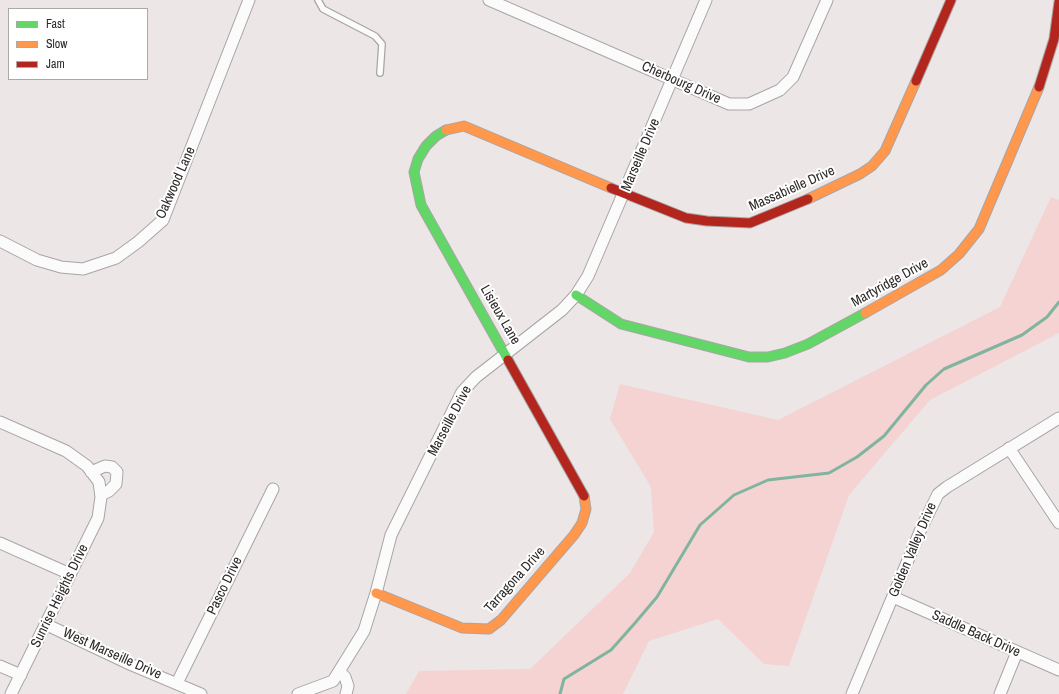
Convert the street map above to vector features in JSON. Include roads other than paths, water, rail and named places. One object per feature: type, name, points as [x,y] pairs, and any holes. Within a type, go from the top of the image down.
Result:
[{"type":"street","name":"Oakwood Lane","points":[[0,241],[37,260],[61,267],[83,269],[116,258],[138,242],[163,220],[250,0]]},
{"type":"street","name":"Cherbourg Drive","points":[[489,0],[729,104],[749,104],[780,90],[793,77],[827,0]]},
{"type":"street","name":"Marseille Drive","points":[[328,684],[340,672],[364,631],[376,593],[391,535],[462,392],[476,377],[562,310],[576,295],[588,276],[625,193],[706,0]]},
{"type":"street","name":"Massabielle Drive","points":[[436,136],[449,128],[464,126],[686,218],[707,221],[750,223],[788,208],[860,174],[872,166],[885,151],[951,0]]},
{"type":"street","name":"Martyridge Drive","points":[[576,295],[621,324],[728,353],[749,357],[768,357],[785,353],[808,344],[941,270],[959,254],[978,229],[1038,91],[1054,39],[1059,2]]},
{"type":"street","name":"Lisieux Lane","points":[[436,136],[426,146],[418,159],[414,172],[421,205],[506,353],[584,495],[586,509]]},
{"type":"street","name":"Golden Valley Drive","points":[[852,694],[921,529],[938,494],[946,487],[1059,418]]},
{"type":"street","points":[[0,422],[66,451],[87,466],[91,472],[105,466],[112,466],[118,472],[116,484],[109,491],[101,495]]},
{"type":"street","points":[[1009,448],[1059,524]]},
{"type":"street","name":"Sunrise Heights Drive","points":[[11,694],[98,518],[101,495],[98,482],[91,472]]},
{"type":"street","name":"Pasco Drive","points":[[177,683],[273,489]]},
{"type":"street","name":"Tarragona Drive","points":[[376,593],[462,628],[489,628],[501,620],[574,534],[582,522],[586,509]]},
{"type":"street","points":[[0,544],[70,574]]},
{"type":"street","name":"Saddle Back Drive","points":[[893,597],[1059,670]]},
{"type":"street","name":"West Marseille Drive","points":[[45,624],[132,665],[201,694]]},
{"type":"street","points":[[1000,694],[1017,652]]},
{"type":"street","points":[[0,666],[21,675]]},
{"type":"street","points":[[340,672],[345,677],[348,686],[346,694]]},
{"type":"street","points":[[298,694],[328,684],[331,694]]},
{"type":"lane","points":[[318,0],[323,9],[375,36],[382,44],[380,73]]},
{"type":"waterway","points":[[560,694],[564,679],[611,650],[635,623],[657,597],[700,525],[734,495],[768,480],[829,473],[857,457],[884,436],[926,385],[944,369],[1022,335],[1047,317],[1059,302]]}]
